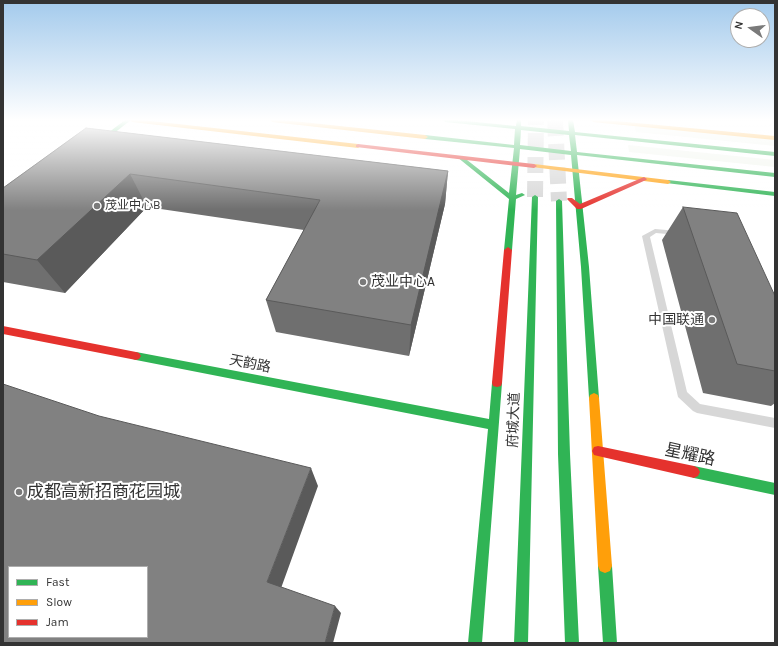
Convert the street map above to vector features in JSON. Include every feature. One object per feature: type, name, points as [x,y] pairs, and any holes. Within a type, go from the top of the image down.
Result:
[{"type":"street","points":[[84,154],[89,150]]},
{"type":"street","points":[[399,150],[775,194]]},
{"type":"street","points":[[475,643],[492,425],[517,150]]},
{"type":"street","points":[[551,150],[775,175]]},
{"type":"street","points":[[738,150],[775,154]]},
{"type":"street","points":[[574,153],[598,451],[610,643]]},
{"type":"street","points":[[460,157],[512,198]]},
{"type":"street","points":[[579,207],[645,179]]},
{"type":"street","points":[[512,198],[530,192],[552,197],[568,197],[579,207]]},
{"type":"street","name":"府城大道","points":[[521,643],[534,197]]},
{"type":"street","points":[[552,197],[572,643]]},
{"type":"street","name":"天韵路","points":[[3,330],[492,425]]},
{"type":"street","name":"星耀路","points":[[598,451],[775,489]]},
{"type":"lane","points":[[686,234],[655,230],[646,236],[682,394],[697,408],[775,423]]},
{"type":"shaded area","points":[[629,150],[678,150],[775,160],[775,167],[629,152]]},
{"type":"building","points":[[55,150],[272,150],[448,171],[411,325],[266,300],[320,200],[130,174],[37,260],[3,254],[3,188]]},
{"type":"building","points":[[683,207],[737,213],[775,296],[775,371],[737,364]]},
{"type":"building","points":[[3,384],[99,416],[311,468],[267,582],[335,606],[325,643],[3,643]]},
{"type":"tunnel","points":[[535,197],[536,150]]},
{"type":"tunnel","points":[[556,150],[559,201]]},
{"type":"traffic: fast","points":[[508,250],[516,150]]},
{"type":"traffic: fast","points":[[546,150],[775,175]]},
{"type":"traffic: fast","points":[[574,150],[585,267],[594,398]]},
{"type":"traffic: fast","points":[[738,150],[775,154]]},
{"type":"traffic: fast","points":[[460,157],[512,198],[522,195]]},
{"type":"traffic: fast","points":[[668,182],[775,194]]},
{"type":"traffic: fast","points":[[521,643],[535,197]]},
{"type":"traffic: fast","points":[[559,201],[564,454],[572,643]]},
{"type":"traffic: fast","points":[[136,356],[492,425]]},
{"type":"traffic: fast","points":[[475,643],[497,383]]},
{"type":"traffic: fast","points":[[694,472],[775,489]]},
{"type":"traffic: fast","points":[[605,566],[610,643]]},
{"type":"traffic: slow","points":[[534,166],[668,182]]},
{"type":"traffic: slow","points":[[594,398],[605,566]]},
{"type":"traffic: jam","points":[[394,150],[534,166]]},
{"type":"traffic: jam","points":[[570,199],[579,207],[644,179]]},
{"type":"traffic: jam","points":[[497,383],[508,250]]},
{"type":"traffic: jam","points":[[3,330],[136,356]]},
{"type":"traffic: jam","points":[[598,451],[694,472]]},
{"type":"place","name":"茂业中心B","points":[[97,206]]},
{"type":"place","name":"茂业中心A","points":[[363,282]]},
{"type":"place","name":"中国联通","points":[[712,320]]},
{"type":"place","name":"成都高新招商花园城","points":[[19,492]]}]
